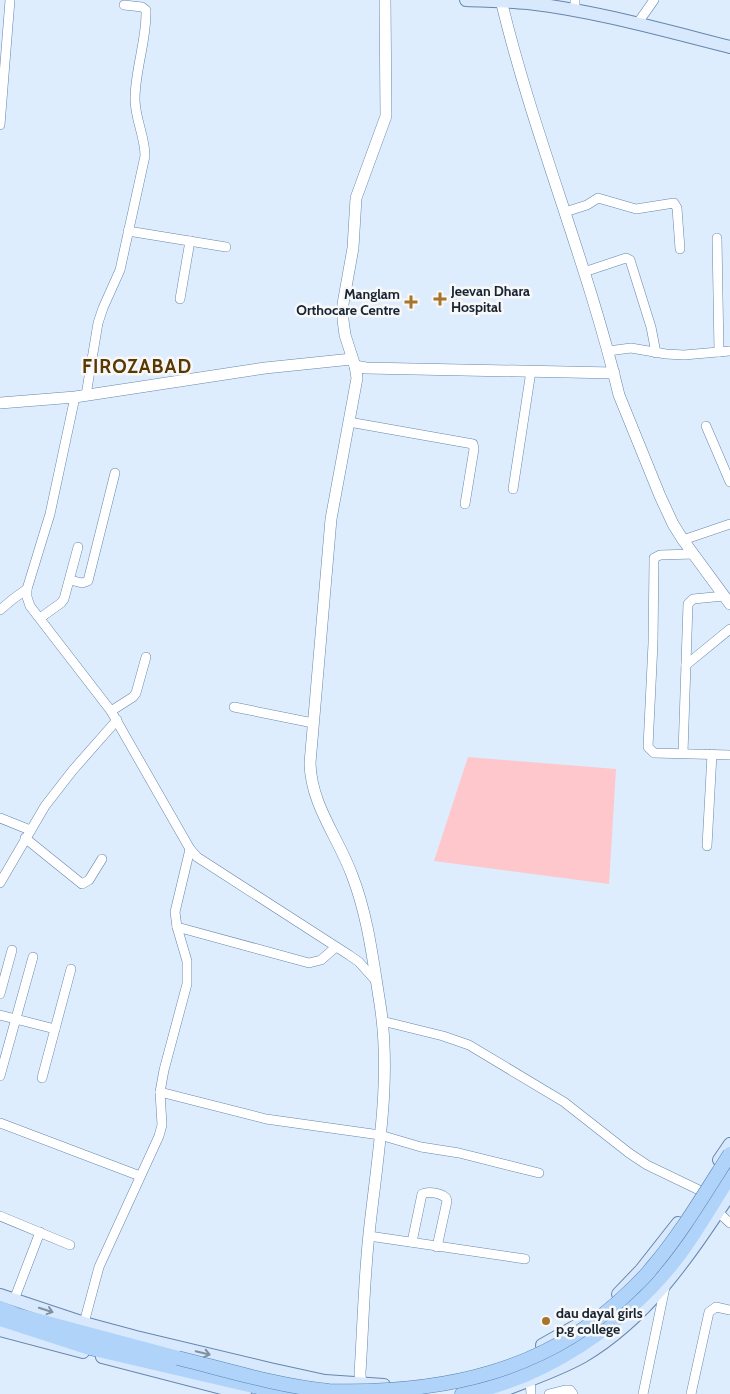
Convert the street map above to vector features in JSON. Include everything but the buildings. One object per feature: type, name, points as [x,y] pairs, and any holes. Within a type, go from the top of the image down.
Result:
[{"type":"main road","points":[[466,0],[575,5],[730,48]]},
{"type":"main road","points":[[0,1295],[84,1323],[136,1337],[361,1389],[441,1381],[496,1367],[552,1340],[605,1305],[641,1270],[676,1226],[730,1144]]},
{"type":"main road","points":[[0,1319],[90,1348],[328,1390],[377,1394],[464,1383],[500,1373],[531,1360],[587,1328],[618,1302],[656,1263],[682,1228],[730,1154]]},
{"type":"main road","points":[[462,1394],[524,1375],[571,1352],[610,1325],[643,1296],[676,1259],[730,1176]]},
{"type":"main road","points":[[494,1394],[582,1357],[641,1311],[665,1286],[685,1261],[730,1194]]},
{"type":"main road","points":[[0,1308],[174,1363],[288,1394]]},
{"type":"main road","points":[[0,1330],[245,1394]]},
{"type":"street","points":[[0,125],[10,0]]},
{"type":"street","points":[[361,1389],[369,1236],[384,1084],[382,1021],[370,938],[358,889],[322,812],[313,788],[310,763],[328,544],[336,485],[357,378],[345,335],[343,304],[352,248],[356,198],[386,116],[385,0]]},
{"type":"street","points":[[638,24],[654,0]]},
{"type":"street","points":[[501,1],[535,122],[584,272],[626,413],[660,496],[683,540],[727,600]]},
{"type":"street","points":[[124,5],[145,8],[146,13],[135,102],[137,119],[145,143],[145,156],[120,270],[98,323],[48,521],[27,589],[28,602],[117,720],[190,849],[205,863],[359,962],[376,981]]},
{"type":"street","points":[[565,212],[587,205],[598,198],[636,208],[674,203],[677,208],[680,249]]},
{"type":"street","points":[[128,231],[226,247]]},
{"type":"street","points":[[717,238],[719,352]]},
{"type":"street","points":[[180,299],[190,241]]},
{"type":"street","points":[[584,272],[626,258],[630,260],[651,326],[656,353]]},
{"type":"street","points":[[608,351],[631,348],[656,353],[684,355],[730,351]]},
{"type":"street","points":[[0,403],[81,396],[265,368],[353,362],[366,368],[614,373]]},
{"type":"street","points":[[512,489],[532,371]]},
{"type":"street","points":[[349,422],[474,444],[465,504]]},
{"type":"street","points":[[706,426],[730,482]]},
{"type":"street","points":[[70,580],[82,583],[88,581],[115,473]]},
{"type":"street","points":[[683,540],[730,524]]},
{"type":"street","points":[[40,618],[61,603],[67,593],[78,547]]},
{"type":"street","points":[[694,554],[660,555],[654,558],[648,747],[654,753],[730,755]]},
{"type":"street","points":[[0,610],[27,589]]},
{"type":"street","points":[[683,753],[688,608],[690,601],[727,600]]},
{"type":"street","points":[[686,665],[730,629]]},
{"type":"street","points":[[111,711],[136,693],[146,657]]},
{"type":"street","points":[[234,707],[314,723]]},
{"type":"street","points":[[0,883],[28,834],[58,789],[117,720]]},
{"type":"street","points":[[707,846],[712,754]]},
{"type":"street","points":[[0,818],[28,834],[82,884],[89,880],[102,859]]},
{"type":"street","points":[[84,1323],[99,1267],[159,1136],[162,1125],[160,1092],[187,984],[187,961],[177,927],[175,912],[190,849]]},
{"type":"street","points":[[177,927],[309,963],[320,960],[336,947]]},
{"type":"street","points":[[0,994],[12,950]]},
{"type":"street","points":[[0,1076],[33,957]]},
{"type":"street","points":[[42,1078],[71,969]]},
{"type":"street","points":[[0,1015],[55,1029]]},
{"type":"street","points":[[382,1021],[443,1036],[469,1045],[564,1102],[629,1154],[647,1165],[699,1190]]},
{"type":"street","points":[[160,1092],[266,1119],[380,1135],[421,1147],[459,1153],[539,1173]]},
{"type":"street","points":[[0,1123],[140,1176]]},
{"type":"street","points":[[412,1242],[422,1194],[427,1192],[442,1194],[446,1201],[437,1247]]},
{"type":"street","points":[[718,1212],[730,1224]]},
{"type":"street","points":[[1,1218],[70,1245]]},
{"type":"street","points":[[14,1300],[40,1232]]},
{"type":"street","points":[[369,1236],[525,1259]]},
{"type":"street","points":[[643,1394],[665,1286]]},
{"type":"street","points":[[691,1394],[709,1312],[716,1307],[730,1310]]},
{"type":"street","points":[[530,1380],[531,1394]]},
{"type":"street","points":[[549,1394],[570,1390],[573,1394]]},
{"type":"shaded area","points":[[468,757],[616,769],[609,884],[434,861]]},
{"type":"place","name":"Jeevan Dhara Hospital","points":[[440,299]]},
{"type":"place","name":"Manglam Orthocare Centre","points":[[411,302]]},
{"type":"place","name":"dau dayal girls p.g college","points":[[546,1321]]},
{"type":"district","name":"FIROZABAD","points":[[137,366]]}]
